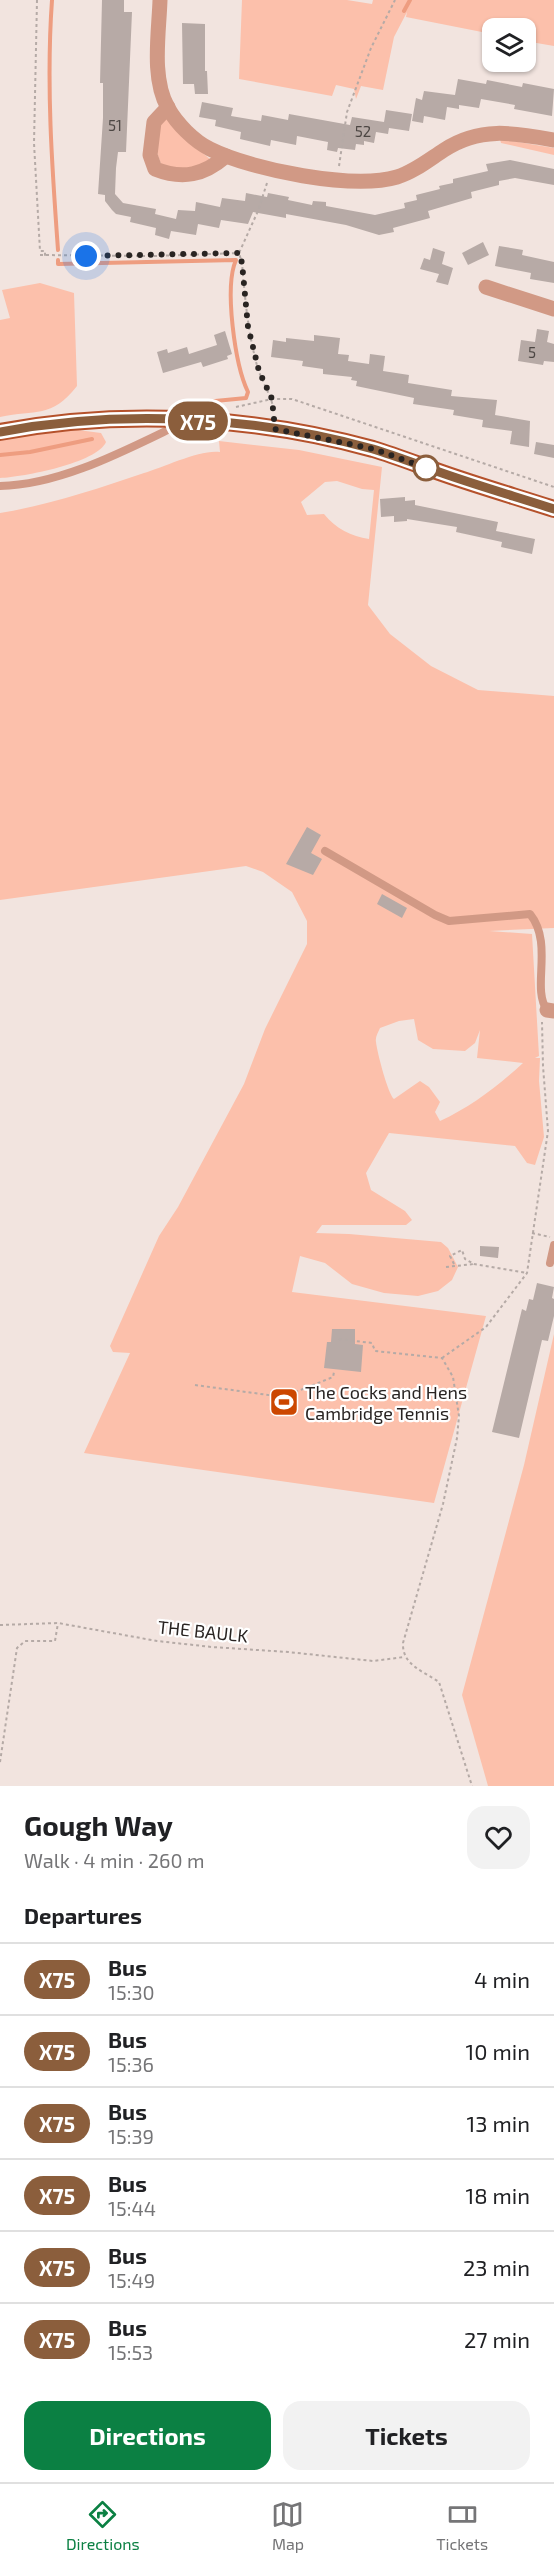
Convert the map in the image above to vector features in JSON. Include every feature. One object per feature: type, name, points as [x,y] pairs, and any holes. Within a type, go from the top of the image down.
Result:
[{"type":"main road","points":[[0,432],[50,425],[107,421],[187,420],[275,429],[374,449],[554,509]]},
{"type":"street","points":[[160,0],[158,54],[160,84],[168,107],[189,134],[208,148],[226,156],[271,169],[337,181],[379,180],[398,177],[459,142],[492,132],[511,132],[554,140]]},
{"type":"street","points":[[168,107],[154,122],[150,155],[155,169],[163,172],[200,174],[212,168],[226,156]]},
{"type":"street","points":[[486,287],[504,298],[554,309]]},
{"type":"lane","points":[[0,486],[23,486],[95,463],[187,420]]},
{"type":"lane","points":[[326,851],[449,921],[530,914],[538,925],[541,936],[543,999],[550,1011]]},
{"type":"lane","points":[[550,1263],[554,1245]]},
{"type":"path","points":[[37,0],[34,143],[40,251],[45,251],[45,256]]},
{"type":"path","points":[[337,181],[348,112],[371,48],[395,0]]},
{"type":"path","points":[[271,169],[258,211],[239,253],[248,327],[259,371],[272,399],[275,429]]},
{"type":"path","points":[[40,255],[239,253]]},
{"type":"path","points":[[324,408],[554,487]]},
{"type":"path","points":[[339,1339],[372,1343],[375,1351],[442,1358],[486,1327],[527,1273],[548,1131],[542,1014],[550,1011]]},
{"type":"path","points":[[532,1233],[554,1238]]},
{"type":"path","points":[[454,1264],[450,1256],[462,1250],[465,1259],[474,1264]]},
{"type":"path","points":[[446,1268],[474,1264],[527,1273]]},
{"type":"path","points":[[442,1358],[453,1377],[459,1416],[457,1438],[443,1504],[403,1643],[404,1657],[409,1663],[439,1682],[472,1786]]},
{"type":"path","points":[[195,1385],[283,1397],[333,1377],[334,1372]]},
{"type":"path","points":[[0,1762],[17,1648],[25,1641],[55,1641],[58,1623]]},
{"type":"path","name":"THE BAULK","points":[[0,1625],[58,1623],[157,1641],[212,1647],[374,1661],[404,1657]]},
{"type":"shaded area","points":[[242,0],[347,0],[372,4],[373,0],[554,0],[554,46],[536,43],[536,18],[482,18],[482,32],[406,17],[407,12],[394,37],[383,90],[361,86],[356,99],[354,89],[336,85],[332,96],[239,79]]},
{"type":"shaded area","points":[[166,117],[185,138],[211,160],[200,169],[162,167],[156,150],[158,124]]},
{"type":"shaded area","points":[[500,139],[554,148],[554,155],[501,143]]},
{"type":"shaded area","points":[[40,283],[74,293],[77,386],[59,404],[51,408],[0,417],[0,320],[10,318],[2,290]]},
{"type":"shaded area","points":[[78,430],[101,433],[106,442],[100,450],[89,456],[58,468],[0,478],[0,438]]},
{"type":"shaded area","points":[[219,441],[299,450],[382,467],[368,605],[390,634],[431,666],[478,690],[554,696],[554,928],[489,931],[532,934],[539,1056],[535,1058],[540,1058],[539,1081],[544,1137],[535,1165],[527,1163],[515,1146],[389,1133],[366,1173],[371,1190],[405,1211],[412,1220],[406,1225],[322,1225],[316,1233],[441,1242],[448,1248],[458,1267],[452,1280],[438,1291],[418,1296],[384,1293],[352,1284],[325,1263],[300,1256],[292,1292],[486,1316],[434,1503],[84,1453],[130,1353],[113,1352],[110,1346],[159,1236],[178,1207],[244,1084],[265,1029],[307,944],[307,921],[292,892],[263,872],[246,866],[0,900],[0,513],[73,496],[203,453],[220,452]],"holes":[[[337,481],[362,489],[374,490],[369,539],[344,531],[324,514],[307,515],[301,502],[325,482]],[[414,1019],[418,1040],[433,1049],[465,1051],[475,1043],[480,1030],[477,1058],[523,1063],[484,1095],[440,1121],[435,1112],[440,1102],[429,1087],[420,1081],[394,1099],[381,1063],[376,1040],[380,1028],[399,1021]]]},
{"type":"shaded area","points":[[554,1334],[554,1786],[488,1786],[462,1695],[524,1465]]},
{"type":"building","points":[[102,0],[124,0],[124,12],[132,12],[126,152],[118,152],[116,168],[115,194],[123,203],[156,209],[155,214],[176,219],[178,210],[195,211],[196,202],[220,207],[222,198],[245,201],[246,193],[267,197],[268,193],[312,205],[313,201],[326,202],[326,206],[375,215],[405,208],[404,203],[417,200],[416,195],[440,189],[439,186],[453,183],[453,179],[488,171],[486,164],[510,160],[554,169],[554,185],[515,178],[499,181],[499,185],[471,192],[472,198],[428,211],[430,218],[393,228],[394,232],[379,235],[346,225],[286,214],[286,218],[253,212],[248,224],[221,220],[219,228],[198,224],[196,235],[171,231],[169,239],[155,235],[156,228],[130,222],[131,217],[116,214],[105,201],[105,195],[98,194],[103,118],[103,83],[100,83]]},
{"type":"building","points":[[182,23],[205,24],[205,71],[207,71],[208,94],[195,94],[194,84],[183,84]]},
{"type":"building","points":[[458,79],[486,84],[487,80],[522,87],[523,83],[554,89],[552,116],[514,109],[515,105],[481,99],[479,108],[459,105],[459,109],[447,107],[445,120],[424,116],[423,123],[412,121],[416,98],[422,100],[424,91],[455,95]]},
{"type":"building","points":[[202,102],[233,108],[231,116],[261,121],[262,115],[288,120],[289,114],[350,125],[352,117],[384,122],[386,110],[412,114],[409,131],[389,128],[388,134],[376,132],[374,143],[364,141],[364,145],[356,144],[355,150],[338,148],[337,152],[327,150],[328,142],[297,136],[296,145],[271,140],[270,146],[240,139],[241,132],[215,126],[216,120],[199,117]]},
{"type":"building","points":[[483,242],[489,255],[468,265],[462,253]]},
{"type":"building","points":[[499,246],[523,250],[522,255],[554,262],[554,283],[530,279],[531,273],[495,266]]},
{"type":"building","points":[[433,248],[445,252],[442,264],[453,268],[448,285],[436,282],[439,274],[420,269],[424,258],[430,260]]},
{"type":"building","points":[[537,329],[549,331],[547,342],[554,344],[554,362],[544,361],[543,365],[518,361],[521,340],[535,342]]},
{"type":"building","points":[[225,331],[232,354],[227,356],[228,359],[203,367],[201,362],[163,373],[157,352],[167,349],[168,353],[187,347],[189,354],[217,345],[214,335]]},
{"type":"building","points":[[314,335],[340,338],[338,354],[349,355],[348,361],[369,364],[370,354],[385,356],[383,371],[409,375],[408,383],[452,390],[451,396],[497,400],[495,415],[530,421],[529,447],[510,444],[512,431],[482,427],[483,420],[453,415],[454,410],[413,404],[414,398],[356,386],[357,381],[351,380],[352,377],[323,374],[323,369],[302,366],[303,361],[271,357],[273,340],[286,342],[286,338],[314,341]]},
{"type":"building","points":[[536,442],[554,445],[554,458],[534,454]]},
{"type":"building","points":[[405,497],[405,501],[415,500],[415,505],[498,522],[496,531],[535,539],[532,554],[501,547],[502,542],[456,532],[457,527],[407,519],[407,521],[394,522],[394,516],[381,517],[380,499]]},
{"type":"building","points":[[307,827],[321,835],[311,853],[322,859],[313,875],[286,864]]},
{"type":"building","points":[[382,894],[407,908],[402,918],[377,904]]},
{"type":"building","points":[[480,1246],[499,1247],[498,1258],[480,1256]]},
{"type":"building","points":[[537,1283],[554,1287],[552,1298],[554,1299],[554,1316],[548,1341],[542,1340],[519,1438],[492,1432],[522,1309],[526,1311],[529,1299],[533,1300]]},
{"type":"building","points":[[332,1329],[355,1329],[355,1344],[363,1345],[361,1372],[324,1368],[327,1342],[331,1342]]},
{"type":"waterway","points":[[52,0],[50,94],[58,250]]},
{"type":"waterway","points":[[404,11],[410,0]]},
{"type":"waterway","points":[[58,260],[58,264],[236,260],[231,288],[231,307],[235,345],[248,392],[246,398],[205,402]]},
{"type":"waterway","points":[[0,455],[30,452],[92,439]]},
{"type":"bus line","name":"X75","points":[[0,432],[50,425],[129,419],[212,421],[263,426],[374,449],[554,509]]},
{"type":"place","name":"The Cocks and Hens Cambridge Tennis","points":[[284,1402]]},
{"type":"route","points":[[86,256],[239,253],[248,327],[259,371],[272,399],[275,429],[374,449],[426,468]]}]
